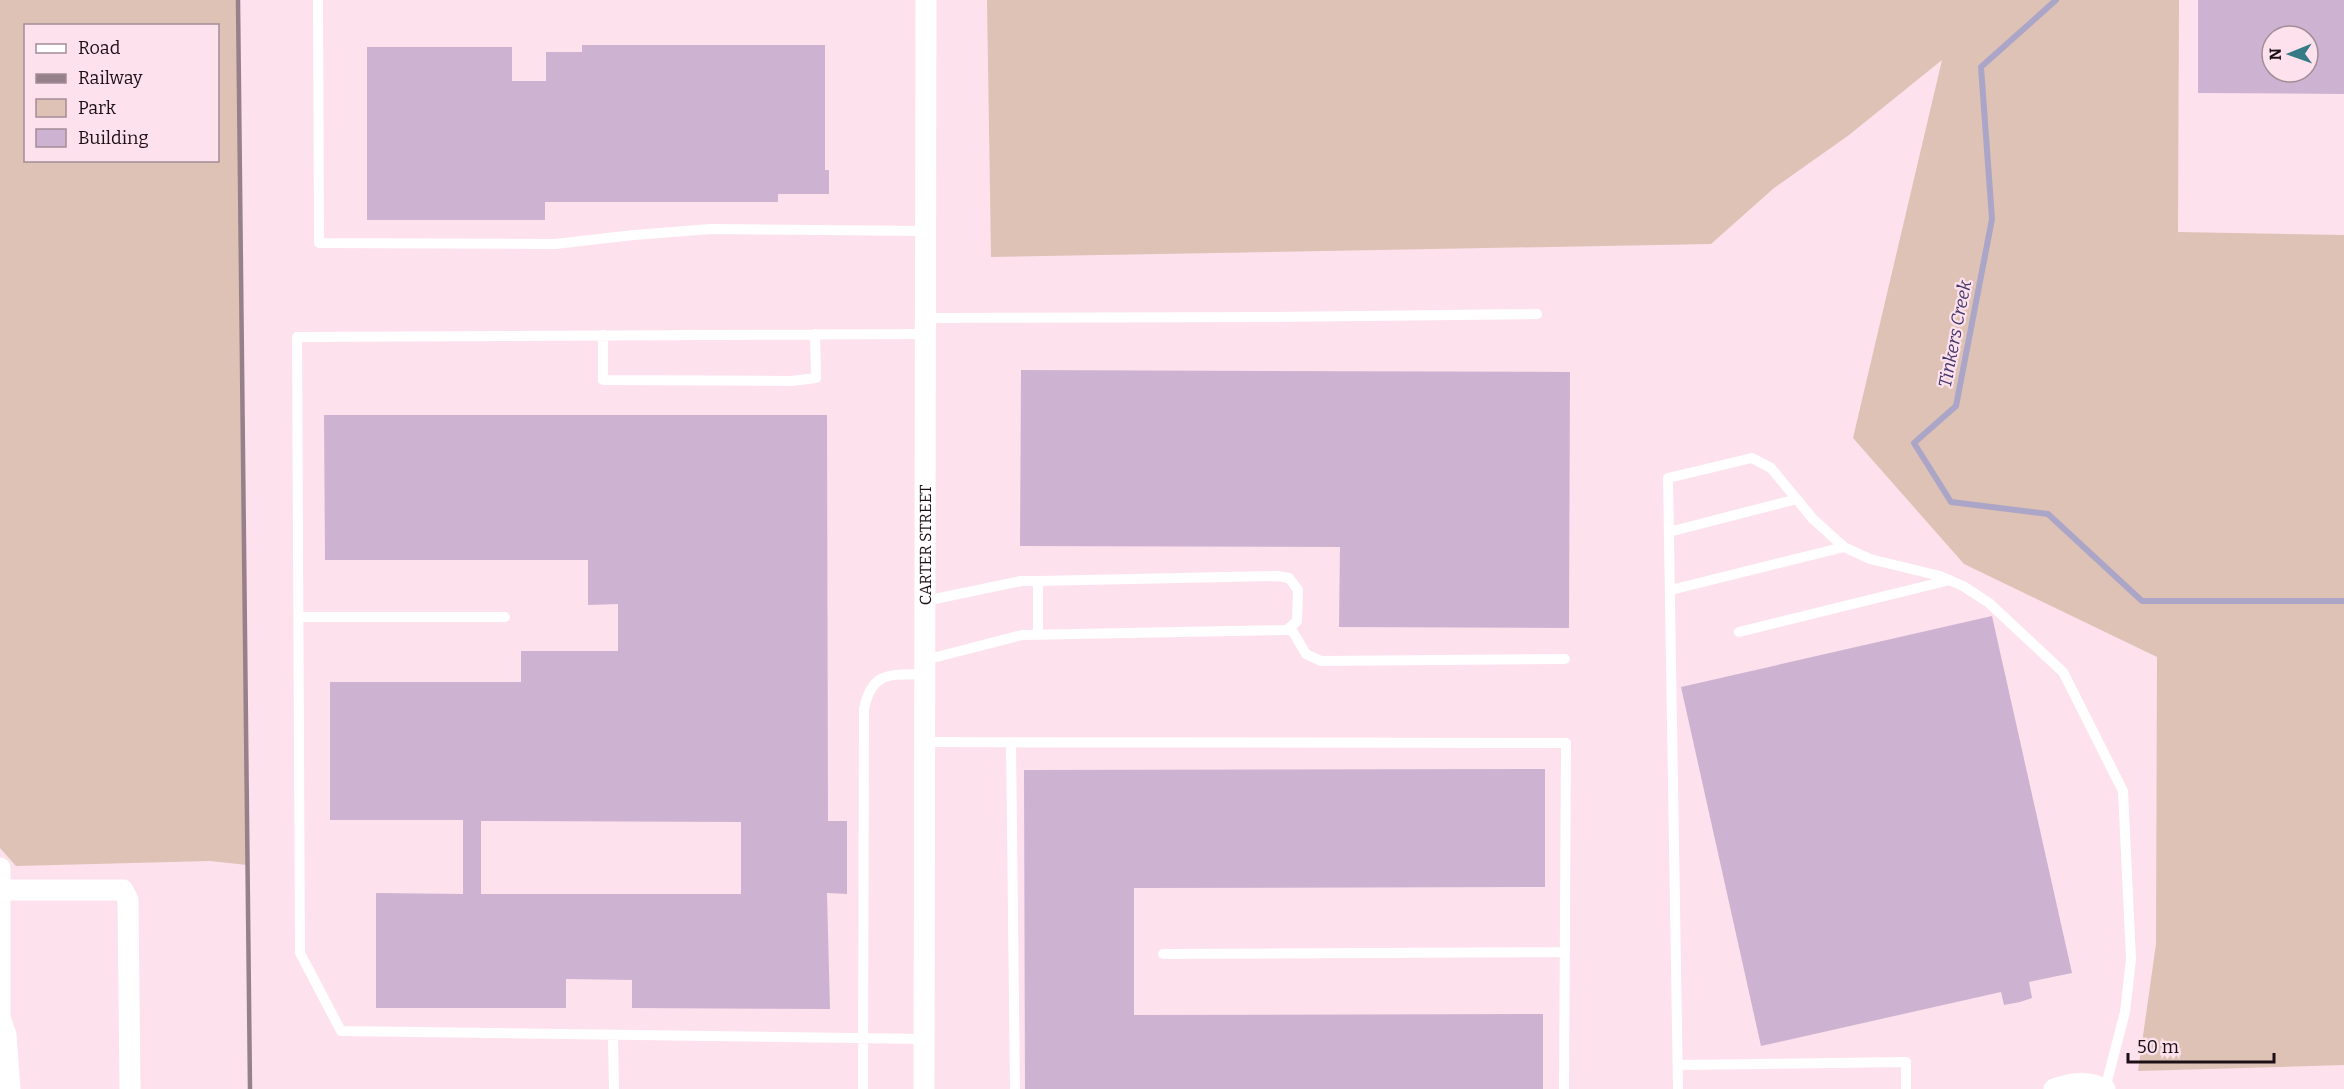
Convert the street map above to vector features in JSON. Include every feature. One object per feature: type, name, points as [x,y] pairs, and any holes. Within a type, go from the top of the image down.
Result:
[{"type":"street","name":"CARTER STREET","points":[[924,1089],[926,0]]},
{"type":"street","points":[[0,868],[0,1018],[6,1035],[10,1089]]},
{"type":"street","points":[[1,890],[123,890],[128,900],[130,1089]]},
{"type":"street","points":[[2054,1089],[2074,1083],[2093,1084],[2105,1089]]},
{"type":"lane","points":[[318,0],[319,243],[555,244],[711,229],[926,231]]},
{"type":"lane","points":[[924,1039],[341,1031],[300,953],[297,337],[815,334],[926,326],[1261,317],[1536,314]]},
{"type":"lane","points":[[603,335],[603,380],[790,381],[816,378],[815,334]]},
{"type":"lane","points":[[1678,1089],[1668,478],[1752,458],[1771,468],[1813,519],[1844,547],[1870,559],[1917,569],[1950,580],[1989,603],[2063,672],[2123,791],[2131,959],[2125,1012],[2105,1089]]},
{"type":"lane","points":[[1669,532],[1797,499]]},
{"type":"lane","points":[[1671,590],[1844,547]]},
{"type":"lane","points":[[863,1089],[864,709],[868,691],[877,680],[925,667],[1022,635],[1274,631],[1287,630],[1298,621],[1298,590],[1289,578],[1277,576],[1021,581],[925,601]]},
{"type":"lane","points":[[1739,632],[1950,580]]},
{"type":"lane","points":[[1038,581],[1038,635]]},
{"type":"lane","points":[[299,617],[505,617]]},
{"type":"lane","points":[[1290,627],[1306,654],[1321,661],[1565,659]]},
{"type":"lane","points":[[925,742],[1566,743],[1564,1089]]},
{"type":"lane","points":[[1011,742],[1016,1089]]},
{"type":"lane","points":[[1163,954],[1565,952]]},
{"type":"lane","points":[[613,1035],[614,1089]]},
{"type":"lane","points":[[1678,1065],[1906,1062],[1906,1089]]},
{"type":"green space","points":[[0,0],[238,0],[247,865],[210,861],[16,866],[0,848]]},
{"type":"green space","points":[[987,0],[2179,0],[2178,232],[2344,235],[2344,1065],[2138,1071],[2156,944],[2157,657],[1964,564],[1853,438],[1942,60],[1849,135],[1774,188],[1711,244],[991,257]]},
{"type":"building","points":[[2198,0],[2344,0],[2344,94],[2198,93]]},
{"type":"building","points":[[582,45],[825,45],[825,170],[829,170],[829,194],[778,194],[778,202],[545,202],[545,220],[367,220],[367,47],[512,47],[512,81],[546,81],[546,52],[582,52]]},
{"type":"building","points":[[1021,370],[1570,372],[1569,628],[1339,627],[1340,547],[1020,546]]},
{"type":"building","points":[[324,415],[827,415],[828,821],[847,821],[847,894],[827,893],[830,1009],[632,1008],[632,980],[566,979],[566,1008],[376,1008],[376,893],[463,894],[463,820],[330,820],[330,682],[521,682],[521,651],[618,651],[618,604],[588,605],[588,560],[325,560]],"holes":[[[481,821],[741,822],[741,894],[481,894]]]},
{"type":"building","points":[[1992,616],[2072,973],[2029,982],[2032,998],[2020,1002],[2004,1005],[2001,992],[1761,1046],[1681,687]]},
{"type":"building","points":[[1545,769],[1545,887],[1134,888],[1134,1015],[1543,1014],[1543,1089],[1025,1089],[1024,770]]},
{"type":"waterway","name":"Tinkers Creek","points":[[2056,0],[1981,67],[1992,219],[1956,406],[1914,443],[1951,502],[2048,514],[2142,601],[2344,601]]},
{"type":"railway","points":[[238,0],[250,1089]]}]
